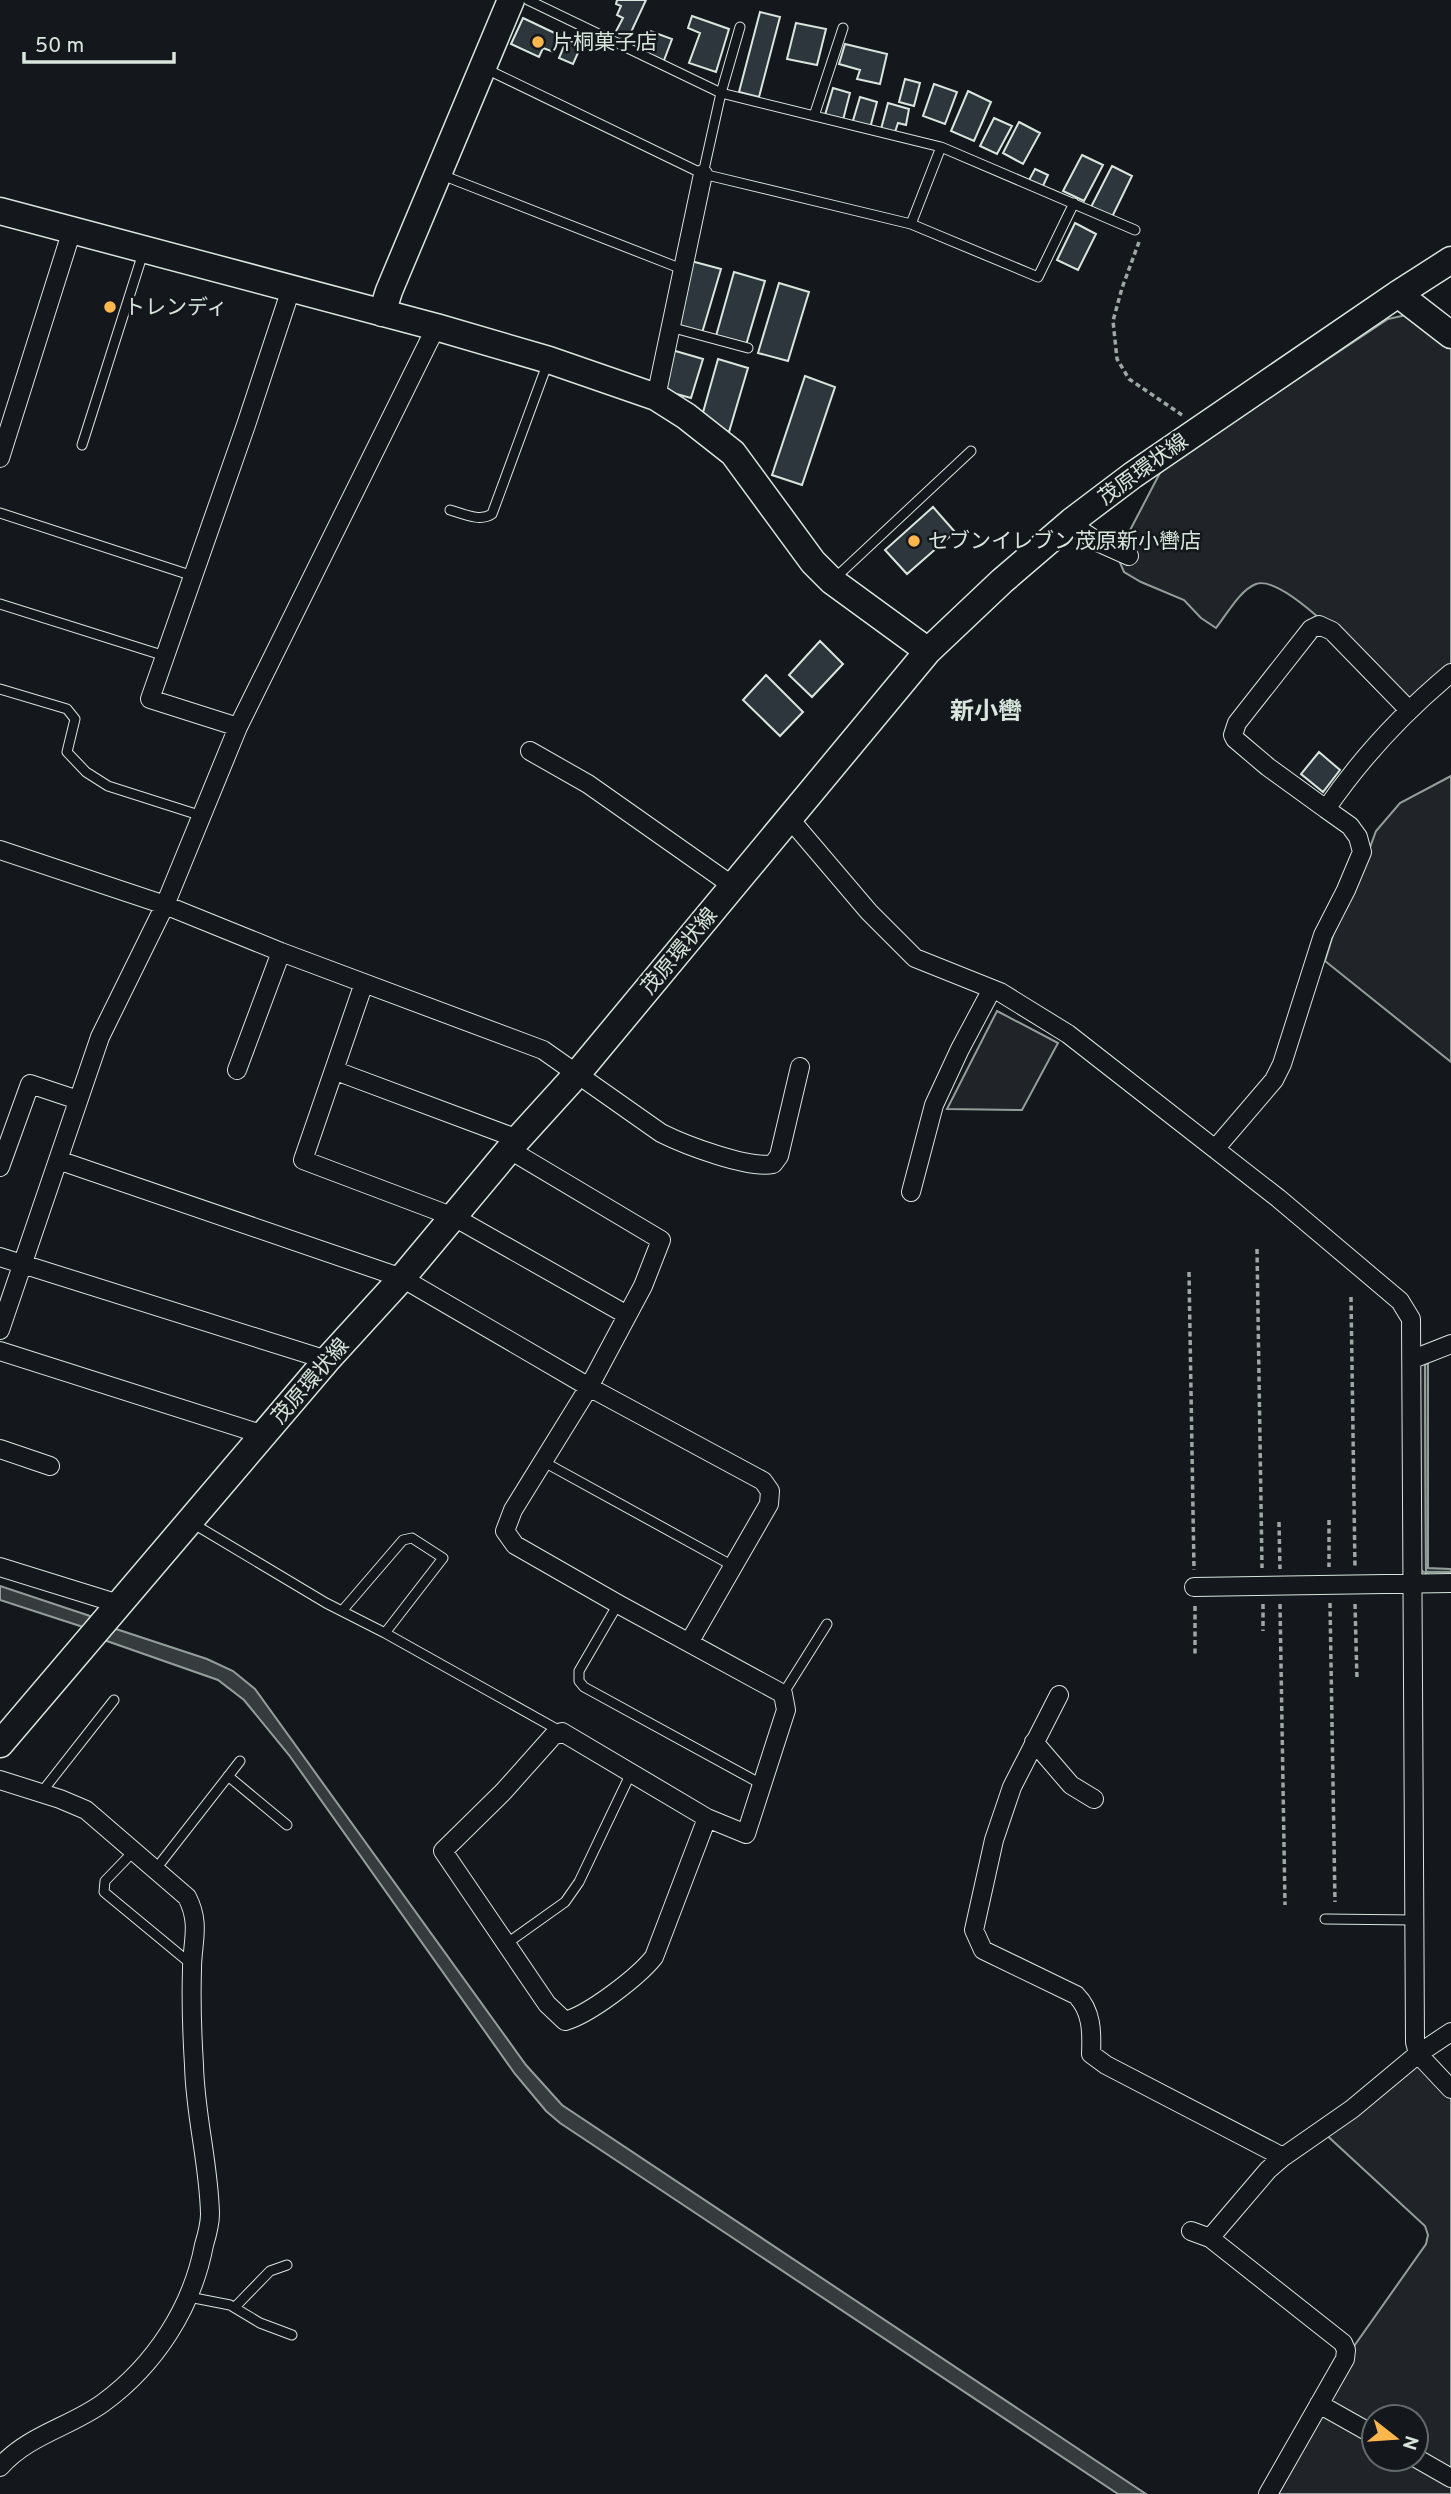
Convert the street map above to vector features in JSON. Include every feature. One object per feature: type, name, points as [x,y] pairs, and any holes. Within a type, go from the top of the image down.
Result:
[{"type":"main road","points":[[382,313],[511,0]]},
{"type":"main road","points":[[0,211],[436,327],[549,360],[656,397],[686,416],[733,453],[813,562],[832,581],[928,651]]},
{"type":"main road","name":"茂原環状線","points":[[0,1744],[327,1360],[402,1278],[514,1144],[577,1074],[928,651],[1069,523],[1201,428],[1451,260]]},
{"type":"main road","points":[[1398,294],[1451,335]]},
{"type":"street","points":[[656,397],[703,174]]},
{"type":"street","points":[[0,458],[72,230]]},
{"type":"street","points":[[238,727],[150,699],[291,289]]},
{"type":"street","points":[[0,1330],[100,1037],[165,905],[238,727],[436,327]]},
{"type":"street","points":[[1069,523],[1100,542],[1129,555]]},
{"type":"street","points":[[1215,1149],[1274,1080],[1282,1064],[1323,935],[1346,891],[1362,852],[1358,836],[1350,826],[1268,767],[1235,739],[1233,735],[1237,723],[1311,629],[1319,625],[1332,631],[1409,710]]},
{"type":"street","points":[[1326,809],[1357,766],[1409,710],[1451,673]]},
{"type":"street","points":[[530,751],[588,784],[733,886]]},
{"type":"street","points":[[789,818],[869,912],[915,958],[992,989],[1068,1034],[1278,1198],[1400,1301],[1410,1319],[1413,1359],[1415,2042],[1418,2054],[1451,2090]]},
{"type":"street","points":[[0,850],[165,905],[543,1050],[661,1133],[752,1165],[772,1164],[779,1156],[800,1068]]},
{"type":"street","points":[[237,1070],[281,951]]},
{"type":"street","points":[[364,983],[303,1160],[454,1217],[627,1315]]},
{"type":"street","points":[[911,1192],[934,1105],[992,989]]},
{"type":"street","points":[[335,1071],[514,1144],[661,1240],[643,1286],[589,1387],[513,1510],[505,1531],[515,1545],[783,1694],[786,1710],[746,1834],[708,1818],[562,1732],[553,1736],[503,1792],[443,1851],[506,1944],[557,2015],[565,2021],[577,2017],[644,1969],[654,1957],[708,1818]]},
{"type":"street","points":[[0,1167],[30,1084],[78,1100]]},
{"type":"street","points":[[58,1160],[402,1278],[589,1387],[763,1481],[770,1491],[769,1504],[690,1641]]},
{"type":"street","points":[[0,1257],[327,1360]]},
{"type":"street","points":[[1413,1359],[1451,1343]]},
{"type":"street","points":[[0,1351],[264,1435]]},
{"type":"street","points":[[0,1449],[50,1466]]},
{"type":"street","points":[[0,1567],[119,1604]]},
{"type":"street","points":[[1194,1587],[1451,1583]]},
{"type":"street","points":[[1059,1695],[1012,1787],[994,1840],[974,1930],[980,1946],[1076,1995],[1085,2004],[1092,2032],[1091,2054],[1106,2065],[1283,2157]]},
{"type":"street","points":[[1034,1742],[1071,1785],[1094,1799]]},
{"type":"street","points":[[0,1780],[86,1810],[187,1897],[194,1909],[194,2072],[206,2151],[210,2217],[203,2252],[189,2297],[174,2327],[135,2375],[102,2403],[12,2453],[0,2467]]},
{"type":"street","points":[[1210,2238],[1268,2170],[1283,2157],[1352,2109],[1418,2054],[1451,2032]]},
{"type":"street","points":[[1191,2231],[1210,2238],[1343,2343],[1346,2350],[1345,2359],[1268,2494]]},
{"type":"street","points":[[1320,2404],[1360,2427]]},
{"type":"street","points":[[1430,2466],[1451,2478]]},
{"type":"lane","points":[[528,0],[721,93],[941,147],[1135,230]]},
{"type":"lane","points":[[703,174],[721,93],[740,27]]},
{"type":"lane","points":[[814,116],[843,28]]},
{"type":"lane","points":[[483,68],[703,174],[911,224],[1038,277],[1074,203]]},
{"type":"lane","points":[[911,224],[941,147]]},
{"type":"lane","points":[[438,173],[681,269]]},
{"type":"lane","points":[[82,445],[144,249]]},
{"type":"lane","points":[[670,327],[748,348]]},
{"type":"lane","points":[[450,510],[479,517],[487,517],[492,513],[549,360]]},
{"type":"lane","points":[[832,581],[971,451]]},
{"type":"lane","points":[[0,513],[193,576]]},
{"type":"lane","points":[[0,604],[165,656]]},
{"type":"lane","points":[[0,689],[67,709],[75,719],[68,752],[86,772],[108,786],[202,817]]},
{"type":"lane","points":[[544,1462],[733,1566]]},
{"type":"lane","points":[[190,1521],[342,1611],[562,1732]]},
{"type":"lane","points":[[342,1611],[403,1540],[412,1538],[443,1558],[385,1633]]},
{"type":"lane","points":[[618,1604],[579,1671],[579,1681],[584,1687],[763,1785]]},
{"type":"lane","points":[[783,1694],[827,1624]]},
{"type":"lane","points":[[41,1793],[114,1700]]},
{"type":"lane","points":[[155,1870],[240,1761]]},
{"type":"lane","points":[[506,1944],[565,1902],[579,1882],[631,1773]]},
{"type":"lane","points":[[228,1776],[287,1825]]},
{"type":"lane","points":[[134,1851],[105,1881],[104,1892],[192,1964]]},
{"type":"lane","points":[[1325,1920],[1416,1920]]},
{"type":"lane","points":[[235,2307],[270,2271],[287,2265]]},
{"type":"lane","points":[[189,2297],[235,2307],[260,2323],[292,2334]]},
{"type":"path","points":[[1135,230],[1139,247],[1122,288],[1113,321],[1117,359],[1129,379],[1201,428]]},
{"type":"path","points":[[1257,1249],[1285,1905]]},
{"type":"path","points":[[1189,1272],[1195,1654]]},
{"type":"path","points":[[1350,1297],[1356,1680]]},
{"type":"path","points":[[1329,1520],[1335,1902]]},
{"type":"path","points":[[1263,1631],[1279,1522]]},
{"type":"shaded area","points":[[1406,315],[1451,341],[1451,672],[1409,710],[1359,656],[1312,612],[1271,585],[1256,584],[1250,587],[1216,628],[1201,618],[1184,600],[1124,572],[1118,558],[1162,469],[1388,319]]},
{"type":"shaded area","points":[[1451,776],[1451,1062],[1325,961],[1338,919],[1357,883],[1376,831],[1400,803]]},
{"type":"shaded area","points":[[997,1011],[1058,1043],[1022,1110],[947,1109]]},
{"type":"shaded area","points":[[1428,1359],[1428,1364],[1425,1364],[1426,1572],[1451,1572],[1451,1576],[1431,1576],[1420,1570],[1420,1361]]},
{"type":"shaded area","points":[[1425,1364],[1428,1364],[1428,1568],[1451,1569],[1451,1572],[1426,1572]]},
{"type":"shaded area","points":[[0,1586],[93,1617],[113,1628],[207,1659],[233,1671],[255,1689],[526,2065],[562,2105],[1146,2494],[1118,2494],[560,2123],[546,2111],[515,2074],[289,1755],[244,1700],[218,1680],[104,1640],[83,1627],[0,1600]]},
{"type":"shaded area","points":[[1418,2054],[1451,2089],[1451,2494],[1268,2494],[1345,2359],[1426,2244],[1428,2235],[1425,2226],[1321,2130]]},
{"type":"building","points":[[617,0],[646,0],[626,43],[613,37],[623,18],[617,15],[621,6],[616,4]]},
{"type":"building","points":[[760,12],[780,17],[759,97],[739,92]]},
{"type":"building","points":[[692,16],[729,29],[716,72],[689,63],[700,33],[688,28]]},
{"type":"building","points":[[523,18],[561,36],[554,52],[543,48],[539,57],[511,44]]},
{"type":"building","points":[[796,23],[826,29],[817,65],[787,59]]},
{"type":"building","points":[[650,31],[672,39],[663,63],[642,54]]},
{"type":"building","points":[[567,39],[581,46],[573,64],[559,58]]},
{"type":"building","points":[[845,44],[887,54],[880,84],[857,79],[860,70],[839,64]]},
{"type":"building","points":[[905,79],[920,83],[914,106],[899,102]]},
{"type":"building","points":[[934,84],[957,92],[945,124],[923,116]]},
{"type":"building","points":[[833,88],[850,93],[843,120],[825,115]]},
{"type":"building","points":[[968,91],[991,102],[974,141],[951,131]]},
{"type":"building","points":[[860,97],[877,102],[870,128],[852,124]]},
{"type":"building","points":[[888,103],[909,109],[906,125],[898,123],[895,132],[881,129]]},
{"type":"building","points":[[994,118],[1012,126],[997,154],[980,146]]},
{"type":"building","points":[[1019,122],[1040,133],[1023,164],[1003,153]]},
{"type":"building","points":[[1082,155],[1103,165],[1084,201],[1063,191]]},
{"type":"building","points":[[1112,166],[1132,176],[1112,217],[1091,207]]},
{"type":"building","points":[[1035,169],[1048,175],[1042,188],[1028,182]]},
{"type":"building","points":[[1075,223],[1096,234],[1078,270],[1057,260]]},
{"type":"building","points":[[691,261],[721,269],[702,333],[673,324]]},
{"type":"building","points":[[734,272],[765,281],[746,345],[716,336]]},
{"type":"building","points":[[779,283],[809,292],[788,361],[758,353]]},
{"type":"building","points":[[672,350],[703,359],[691,398],[662,390]]},
{"type":"building","points":[[718,359],[748,368],[729,432],[700,423]]},
{"type":"building","points":[[805,376],[835,387],[802,485],[772,475]]},
{"type":"building","points":[[933,507],[955,532],[907,574],[885,550]]},
{"type":"building","points":[[820,641],[843,664],[812,697],[789,675]]},
{"type":"building","points":[[766,675],[803,712],[780,736],[743,700]]},
{"type":"building","points":[[1319,752],[1340,770],[1323,792],[1301,774]]},
{"type":"place","name":"片桐菓子店","points":[[538,42]]},
{"type":"place","name":"トレンディ","points":[[110,307]]},
{"type":"place","name":"セブンイレブン茂原新小轡店","points":[[914,541]]},
{"type":"district","name":"新小轡","points":[[986,711]]}]
